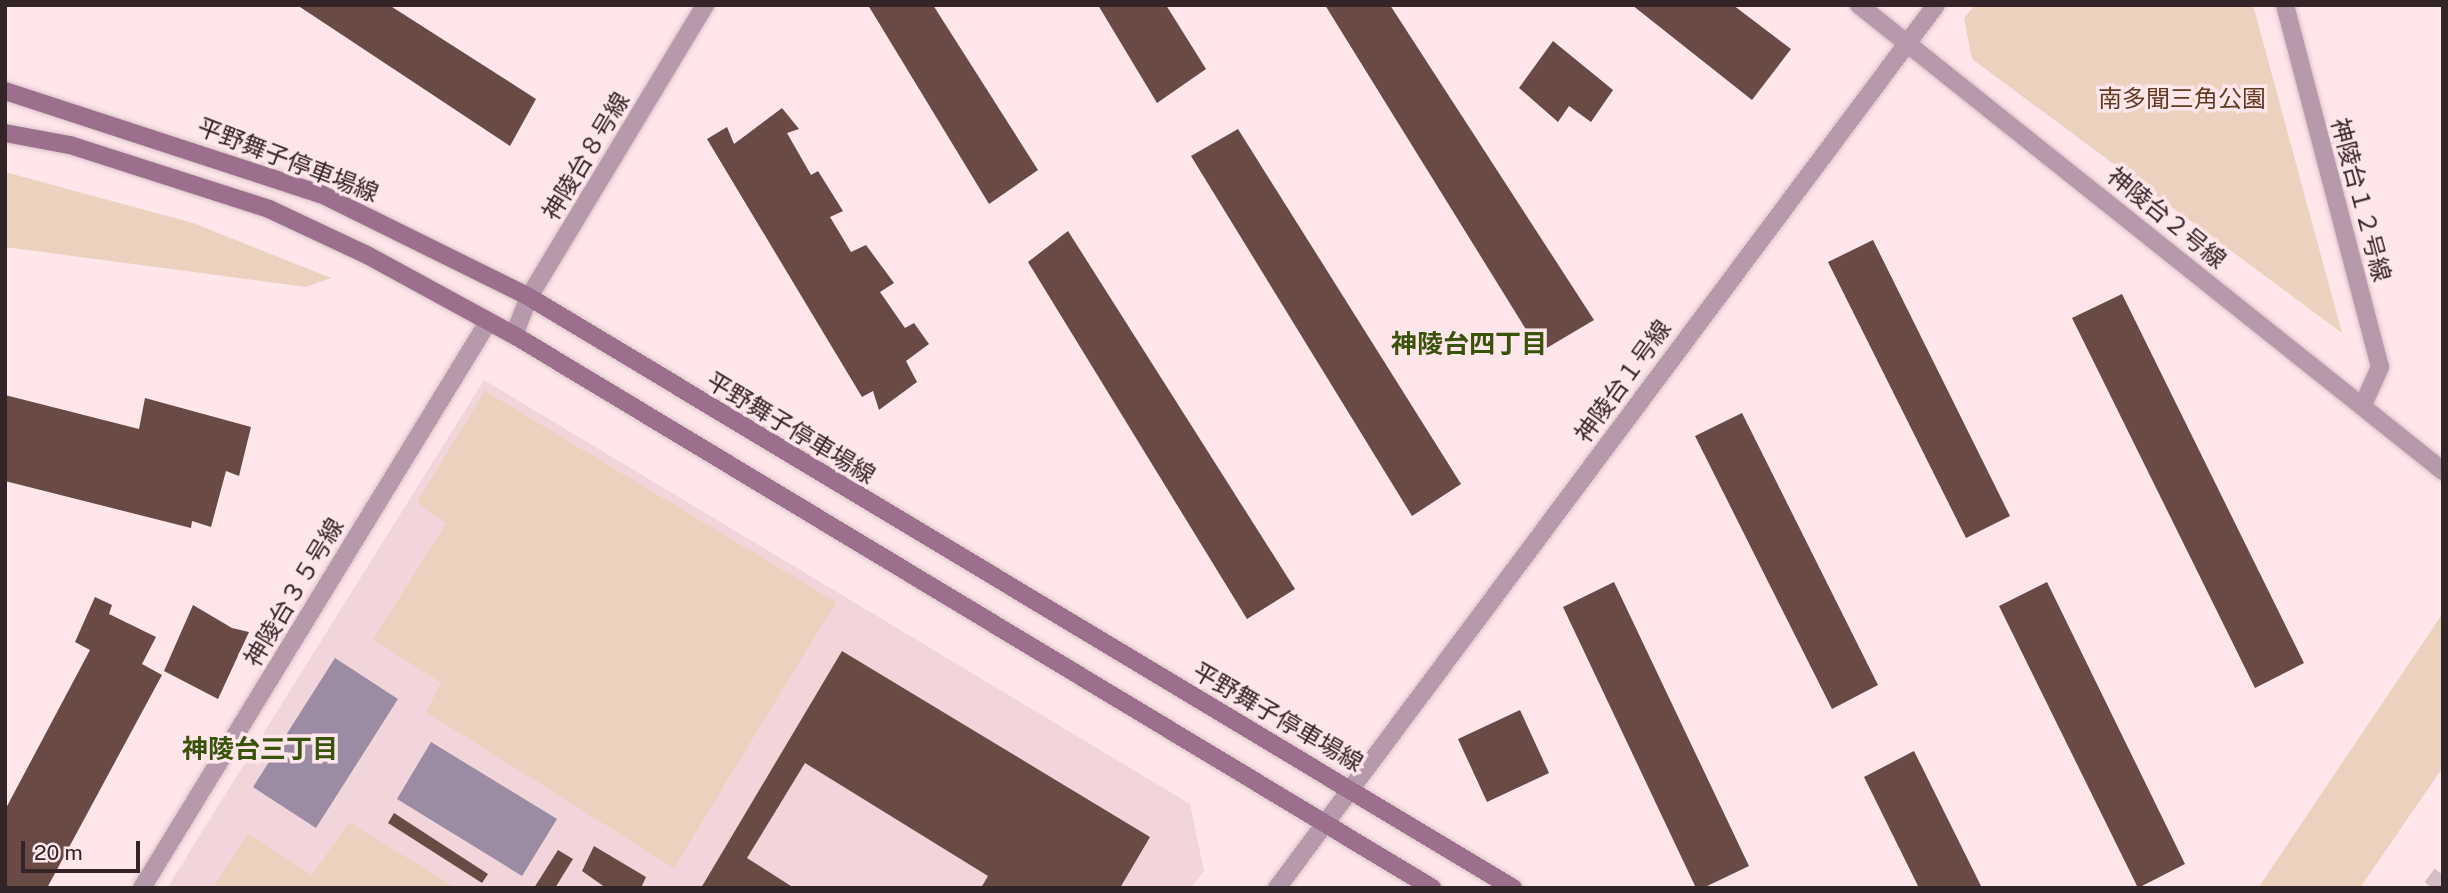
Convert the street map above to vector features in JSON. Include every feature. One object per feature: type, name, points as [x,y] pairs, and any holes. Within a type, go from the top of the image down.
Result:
[{"type":"main road","name":"平野舞子停車場線","points":[[5,91],[321,194],[529,297],[1353,789],[1513,888]]},
{"type":"main road","points":[[5,133],[70,145],[269,209],[367,254],[514,335],[1329,822],[1432,888]]},
{"type":"street","name":"神陵台８号線","points":[[514,335],[529,297],[705,5]]},
{"type":"street","name":"神陵台２号線","points":[[1859,5],[2443,471]]},
{"type":"street","name":"神陵台１号線","points":[[1277,888],[1329,822],[1906,40],[1936,5]]},
{"type":"street","name":"神陵台１２号線","points":[[2285,5],[2379,367],[2362,405]]},
{"type":"street","name":"神陵台３５号線","points":[[142,888],[488,322]]},
{"type":"shaded area","points":[[484,380],[1190,804],[1204,871],[1191,888],[167,888]]},
{"type":"shaded area","points":[[335,658],[398,699],[316,828],[253,787]]},
{"type":"shaded area","points":[[431,742],[557,819],[522,876],[397,799]]},
{"type":"green space","name":"南多聞三角公園","points":[[1975,5],[2253,5],[2342,333],[1972,59],[1964,18]]},
{"type":"green space","points":[[5,172],[193,223],[331,278],[306,287],[5,247]]},
{"type":"green space","points":[[485,391],[836,602],[674,868],[426,712],[441,683],[373,639],[446,524],[417,502]]},
{"type":"green space","points":[[2443,613],[2443,767],[2360,888],[2258,888]]},
{"type":"green space","points":[[349,822],[456,888],[213,888],[248,834],[312,875]]},
{"type":"building","points":[[297,5],[389,5],[536,99],[510,146]]},
{"type":"building","points":[[868,5],[933,5],[1038,170],[989,204]]},
{"type":"building","points":[[1098,5],[1166,5],[1206,69],[1157,103]]},
{"type":"building","points":[[1325,5],[1390,5],[1594,320],[1540,352]]},
{"type":"building","points":[[1632,5],[1733,5],[1791,49],[1752,100]]},
{"type":"building","points":[[1553,41],[1613,90],[1591,122],[1569,106],[1558,122],[1519,88]]},
{"type":"building","points":[[782,108],[799,129],[787,133],[811,175],[818,171],[843,211],[830,217],[851,252],[866,245],[894,283],[880,292],[905,328],[914,323],[929,344],[906,361],[917,382],[879,410],[873,391],[862,397],[707,139],[727,127],[734,144]]},
{"type":"building","points":[[1238,129],[1461,484],[1412,516],[1191,156]]},
{"type":"building","points":[[1068,231],[1295,589],[1247,619],[1028,262]]},
{"type":"building","points":[[1873,240],[2010,516],[1966,538],[1828,262]]},
{"type":"building","points":[[2122,294],[2304,663],[2255,688],[2072,318]]},
{"type":"building","points":[[5,395],[139,429],[145,398],[251,427],[239,476],[226,471],[211,527],[192,521],[191,528],[5,481]]},
{"type":"building","points":[[1742,413],[1878,685],[1832,709],[1695,436]]},
{"type":"building","points":[[1614,582],[1749,866],[1703,888],[1696,888],[1563,607]]},
{"type":"building","points":[[2047,582],[2185,864],[2138,888],[1999,606]]},
{"type":"building","points":[[95,597],[112,605],[109,614],[156,637],[142,664],[162,675],[47,888],[5,888],[5,810],[90,650],[75,642]]},
{"type":"building","points":[[193,605],[232,628],[249,632],[218,699],[164,671]]},
{"type":"building","points":[[842,651],[1150,837],[1120,888],[981,888],[988,876],[805,763],[747,858],[794,888],[701,888]]},
{"type":"building","points":[[1520,710],[1549,773],[1487,802],[1458,739]]},
{"type":"building","points":[[1914,751],[1982,888],[1919,888],[1864,777]]},
{"type":"building","points":[[394,813],[488,874],[482,883],[388,823]]},
{"type":"building","points":[[594,846],[646,877],[641,888],[606,888],[582,871]]},
{"type":"building","points":[[558,850],[573,859],[555,888],[534,888]]},
{"type":"tunnel","points":[[2433,888],[2443,874]]},
{"type":"district","name":"神陵台四丁目","points":[[1469,344]]},
{"type":"district","name":"神陵台三丁目","points":[[260,749]]}]
